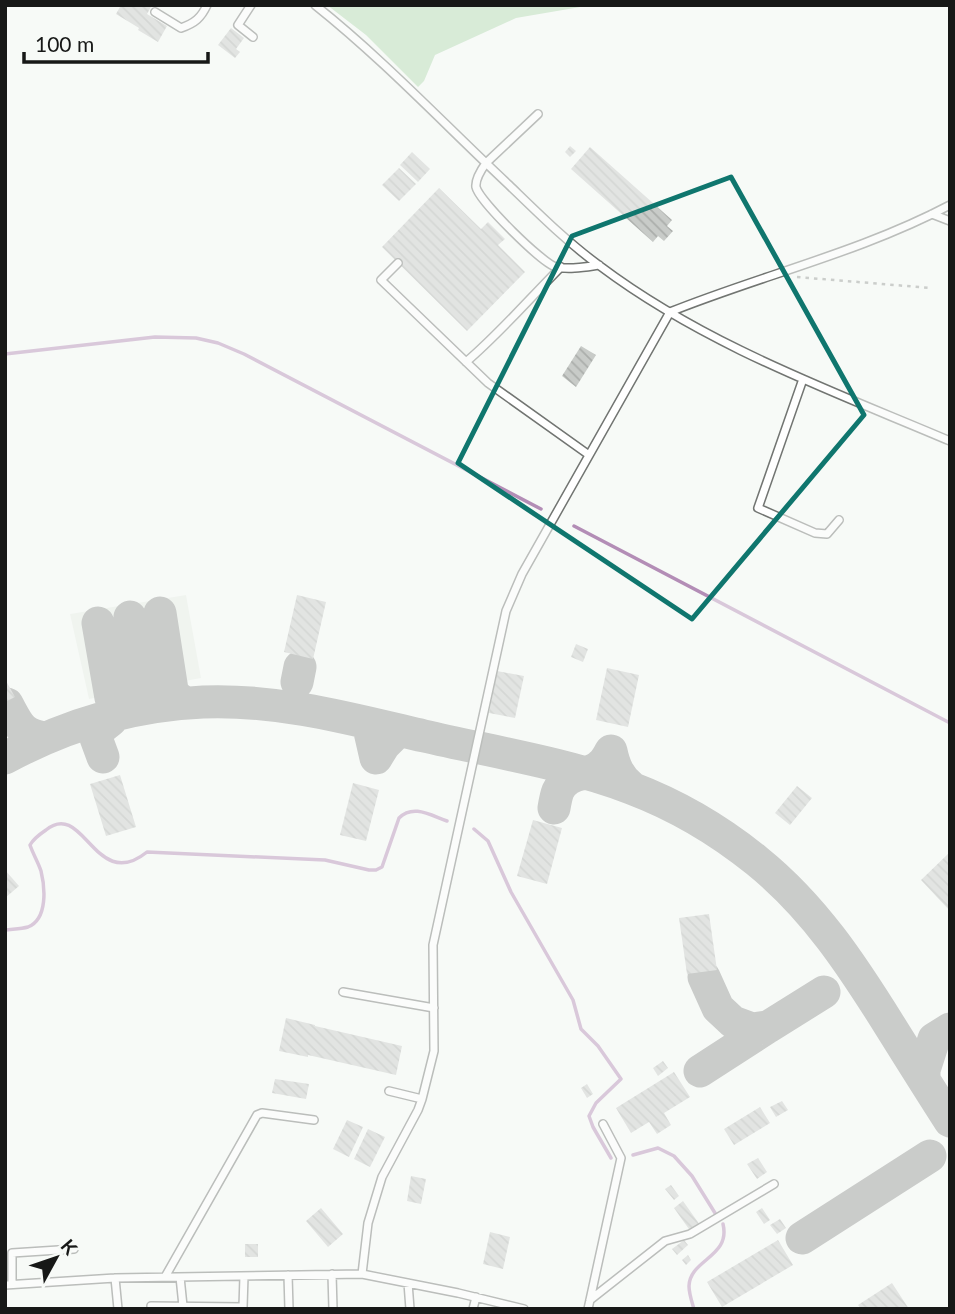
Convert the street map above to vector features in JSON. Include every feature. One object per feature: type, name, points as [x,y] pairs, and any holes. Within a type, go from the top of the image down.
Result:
[{"type":"lane","points":[[155,12],[181,27],[193,24],[207,5]]},
{"type":"lane","points":[[251,5],[238,25],[253,37]]},
{"type":"lane","points":[[315,5],[349,32],[533,208],[599,265],[670,312],[776,368],[950,441]]},
{"type":"lane","points":[[538,114],[479,171],[476,186],[482,200],[553,267],[599,265]]},
{"type":"lane","points":[[362,1274],[368,1223],[382,1177],[422,1099],[434,1051],[433,944],[506,611],[522,574],[670,312],[919,221],[950,205]]},
{"type":"lane","points":[[932,214],[950,221]]},
{"type":"lane","points":[[398,263],[381,280],[488,383],[589,455]]},
{"type":"lane","points":[[466,362],[491,341],[561,267]]},
{"type":"lane","points":[[803,379],[758,508],[815,533],[827,534],[839,520]]},
{"type":"lane","points":[[343,992],[434,1008]]},
{"type":"lane","points":[[389,1091],[422,1099]]},
{"type":"lane","points":[[165,1277],[257,1115],[262,1113],[314,1120]]},
{"type":"lane","points":[[589,1305],[621,1158],[603,1124]]},
{"type":"lane","points":[[589,1305],[665,1241],[690,1234],[774,1184]]},
{"type":"lane","points":[[74,1249],[12,1253],[8,1285],[115,1278],[362,1274],[524,1309]]},
{"type":"lane","points":[[332,1274],[333,1309]]},
{"type":"lane","points":[[288,1275],[289,1309]]},
{"type":"lane","points":[[151,1306],[243,1307],[244,1276]]},
{"type":"lane","points":[[180,1277],[183,1306]]},
{"type":"lane","points":[[115,1278],[118,1309]]},
{"type":"lane","points":[[408,1283],[410,1309]]},
{"type":"lane","points":[[472,1309],[476,1297]]},
{"type":"path","points":[[776,275],[931,288]]},
{"type":"highlighted area","points":[[731,177],[864,415],[692,619],[458,463],[572,236]]},
{"type":"shaded area","points":[[186,595],[201,678],[89,699],[70,614]]},
{"type":"green space","points":[[327,5],[592,5],[516,18],[435,55],[424,81],[418,87],[366,35]]},
{"type":"building","points":[[121,5],[152,5],[147,14],[167,26],[158,42],[116,14]]},
{"type":"building","points":[[231,28],[244,38],[236,49],[240,52],[235,58],[218,45]]},
{"type":"building","points":[[570,146],[576,151],[570,157],[565,152]]},
{"type":"building","points":[[590,147],[672,220],[667,226],[673,231],[664,241],[658,236],[653,242],[571,169]]},
{"type":"building","points":[[412,152],[430,169],[418,182],[400,165]]},
{"type":"building","points":[[399,168],[416,184],[399,201],[382,185]]},
{"type":"building","points":[[439,188],[481,229],[488,222],[505,239],[498,245],[525,272],[467,331],[382,247]]},
{"type":"building","points":[[581,346],[596,355],[576,387],[562,376]]},
{"type":"building","points":[[297,595],[326,602],[313,659],[284,652]]},
{"type":"building","points":[[576,644],[588,649],[583,662],[571,657]]},
{"type":"building","points":[[607,668],[639,675],[628,727],[596,720]]},
{"type":"building","points":[[497,671],[524,676],[515,718],[489,713]]},
{"type":"building","points":[[5,679],[15,697],[5,702]]},
{"type":"building","points":[[120,775],[136,827],[106,836],[90,784]]},
{"type":"building","points":[[353,783],[379,790],[366,841],[340,835]]},
{"type":"building","points":[[797,786],[812,798],[790,825],[775,813]]},
{"type":"building","points":[[533,820],[562,828],[547,884],[517,876]]},
{"type":"building","points":[[950,854],[950,911],[921,880]]},
{"type":"building","points":[[5,870],[19,886],[5,898]]},
{"type":"building","points":[[709,914],[717,970],[687,974],[679,918]]},
{"type":"building","points":[[286,1018],[402,1046],[396,1075],[279,1051]]},
{"type":"building","points":[[663,1061],[668,1068],[658,1076],[653,1068]]},
{"type":"building","points":[[674,1072],[690,1097],[664,1113],[671,1125],[657,1134],[649,1122],[631,1133],[616,1108]]},
{"type":"building","points":[[275,1079],[309,1084],[306,1099],[272,1093]]},
{"type":"building","points":[[587,1084],[593,1094],[587,1098],[581,1088]]},
{"type":"building","points":[[782,1101],[788,1110],[776,1117],[770,1107]]},
{"type":"building","points":[[760,1107],[770,1123],[734,1145],[724,1129]]},
{"type":"building","points":[[347,1120],[363,1127],[349,1157],[333,1149]]},
{"type":"building","points":[[368,1129],[385,1137],[370,1167],[354,1159]]},
{"type":"building","points":[[758,1158],[767,1172],[757,1179],[747,1164]]},
{"type":"building","points":[[411,1176],[426,1179],[421,1204],[407,1201]]},
{"type":"building","points":[[671,1185],[679,1196],[674,1200],[665,1189]]},
{"type":"building","points":[[683,1201],[700,1225],[691,1232],[674,1208]]},
{"type":"building","points":[[321,1208],[343,1234],[328,1247],[306,1221]]},
{"type":"building","points":[[762,1208],[770,1220],[764,1224],[756,1212]]},
{"type":"building","points":[[780,1219],[786,1228],[777,1234],[770,1225]]},
{"type":"building","points":[[490,1232],[510,1237],[503,1269],[483,1264]]},
{"type":"building","points":[[684,1240],[688,1245],[677,1255],[672,1249]]},
{"type":"building","points":[[778,1240],[793,1265],[722,1307],[707,1282]]},
{"type":"building","points":[[245,1244],[258,1244],[258,1257],[245,1257]]},
{"type":"building","points":[[688,1255],[691,1260],[686,1265],[682,1260]]},
{"type":"building","points":[[892,1283],[909,1309],[861,1309],[858,1305]]},
{"type":"waterway","points":[[5,354],[155,337],[196,338],[218,343],[244,354],[541,509]]},
{"type":"waterway","points":[[574,526],[950,723]]},
{"type":"waterway","points":[[5,930],[28,927],[39,917],[42,910],[43,885],[41,871],[30,845],[46,830],[59,824],[70,826],[102,855],[115,862],[129,862],[147,852],[325,860],[376,870],[382,867],[399,818],[404,814],[416,811],[447,821]]},
{"type":"waterway","points":[[474,829],[488,841],[511,892],[573,1000],[581,1029],[598,1046],[621,1079],[596,1103],[589,1116],[611,1158]]},
{"type":"waterway","points":[[633,1155],[658,1148],[674,1156],[692,1176],[715,1213]]},
{"type":"waterway","points":[[694,1309],[689,1289],[691,1277],[721,1244],[723,1224]]},
{"type":"taxiway","points":[[160,613],[172,690],[175,696],[185,703]]},
{"type":"taxiway","points":[[130,617],[142,696],[148,706],[152,707]]},
{"type":"taxiway","points":[[98,623],[111,698]]},
{"type":"taxiway","points":[[297,682],[300,667]]},
{"type":"taxiway","points":[[5,758],[52,736],[126,712],[177,704],[231,702],[287,707],[342,717],[555,765],[631,788],[681,811],[728,839],[778,879],[814,917],[846,959],[950,1121]]},
{"type":"taxiway","points":[[7,704],[25,731],[45,738]]},
{"type":"taxiway","points":[[103,757],[96,732],[111,720],[112,715]]},
{"type":"taxiway","points":[[368,723],[376,758],[399,730]]},
{"type":"taxiway","points":[[554,808],[562,784],[596,769],[611,751],[618,771],[631,787]]},
{"type":"taxiway","points":[[704,977],[718,1008],[733,1022],[752,1029],[768,1027],[824,992]]},
{"type":"taxiway","points":[[700,1071],[768,1027]]},
{"type":"taxiway","points":[[924,1080],[924,1070],[934,1039],[950,1029]]},
{"type":"taxiway","points":[[802,1238],[930,1156]]}]
